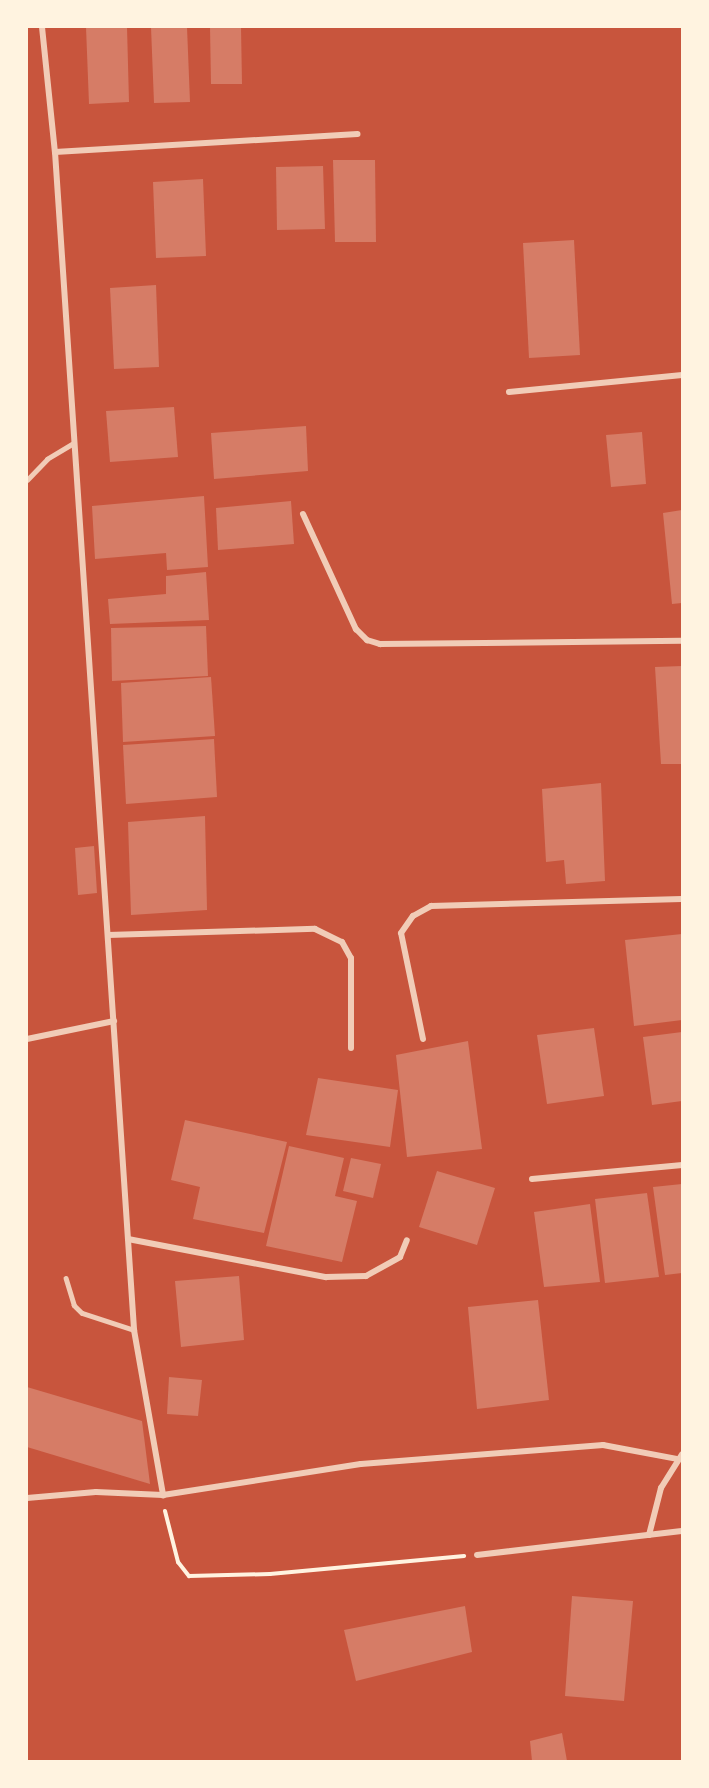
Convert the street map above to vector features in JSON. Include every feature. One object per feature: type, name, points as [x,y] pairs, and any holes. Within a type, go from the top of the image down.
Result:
[{"type":"street","points":[[42,27],[54,153],[134,1330],[164,1495]]},
{"type":"street","points":[[54,153],[357,134]]},
{"type":"street","points":[[509,392],[682,375]]},
{"type":"street","points":[[303,514],[356,630],[373,642],[399,647],[682,641]]},
{"type":"street","points":[[423,1039],[401,933],[412,916],[431,906],[682,899]]},
{"type":"street","points":[[108,935],[315,929],[342,942],[351,958],[351,1048]]},
{"type":"street","points":[[27,1040],[114,1021]]},
{"type":"street","points":[[532,1179],[682,1165]]},
{"type":"street","points":[[128,1239],[326,1277],[366,1276],[400,1257],[406,1240]]},
{"type":"street","points":[[27,1498],[96,1492],[164,1495],[361,1464],[603,1445],[679,1457],[661,1488],[649,1535]]},
{"type":"street","points":[[477,1555],[682,1532]]},
{"type":"lane","points":[[27,480],[47,459],[74,443]]},
{"type":"lane","points":[[66,1278],[74,1305],[82,1313],[134,1330]]},
{"type":"path","points":[[164,1495],[178,1562],[189,1576],[270,1574],[477,1555]]},
{"type":"building","points":[[86,27],[127,27],[129,102],[89,104]]},
{"type":"building","points":[[151,27],[187,27],[190,102],[154,103]]},
{"type":"building","points":[[210,27],[241,27],[242,84],[211,84]]},
{"type":"building","points":[[333,160],[375,160],[376,242],[335,242]]},
{"type":"building","points":[[323,166],[325,229],[277,230],[276,167]]},
{"type":"building","points":[[203,179],[206,256],[156,258],[153,182]]},
{"type":"building","points":[[574,240],[580,355],[529,358],[523,243]]},
{"type":"building","points":[[156,285],[159,367],[114,369],[110,288]]},
{"type":"building","points":[[174,407],[178,457],[110,462],[106,411]]},
{"type":"building","points":[[306,426],[308,471],[214,479],[211,433]]},
{"type":"building","points":[[642,432],[646,484],[611,487],[606,435]]},
{"type":"building","points":[[204,496],[208,567],[167,570],[166,553],[95,559],[92,506]]},
{"type":"building","points":[[291,501],[294,544],[218,550],[216,508]]},
{"type":"building","points":[[682,510],[682,603],[672,604],[663,513]]},
{"type":"building","points":[[206,572],[209,620],[110,624],[108,599],[166,594],[166,576]]},
{"type":"building","points":[[206,626],[208,676],[112,681],[111,628]]},
{"type":"building","points":[[682,666],[682,764],[661,764],[655,667]]},
{"type":"building","points":[[211,677],[215,736],[123,742],[121,683]]},
{"type":"building","points":[[214,739],[217,797],[126,804],[123,745]]},
{"type":"building","points":[[601,783],[605,881],[566,884],[564,860],[546,862],[542,789]]},
{"type":"building","points":[[205,816],[207,910],[131,915],[128,822]]},
{"type":"building","points":[[94,846],[97,893],[78,895],[75,848]]},
{"type":"building","points":[[682,934],[682,1020],[634,1026],[625,940]]},
{"type":"building","points":[[594,1028],[604,1096],[547,1104],[537,1035]]},
{"type":"building","points":[[682,1032],[682,1101],[652,1105],[643,1037]]},
{"type":"building","points":[[468,1041],[482,1149],[407,1157],[396,1055]]},
{"type":"building","points":[[318,1078],[398,1090],[390,1147],[306,1135]]},
{"type":"building","points":[[185,1120],[287,1142],[264,1233],[193,1219],[200,1187],[171,1180]]},
{"type":"building","points":[[289,1146],[344,1158],[335,1196],[357,1201],[342,1262],[266,1246]]},
{"type":"building","points":[[351,1158],[381,1164],[373,1198],[343,1191]]},
{"type":"building","points":[[437,1171],[495,1188],[477,1245],[419,1227]]},
{"type":"building","points":[[682,1184],[682,1273],[665,1275],[653,1187]]},
{"type":"building","points":[[647,1193],[659,1277],[605,1283],[595,1199]]},
{"type":"building","points":[[590,1204],[600,1282],[544,1287],[534,1212]]},
{"type":"building","points":[[239,1276],[244,1340],[181,1347],[175,1281]]},
{"type":"building","points":[[538,1300],[549,1400],[477,1409],[468,1307]]},
{"type":"building","points":[[169,1377],[202,1380],[198,1416],[167,1414]]},
{"type":"building","points":[[27,1387],[142,1421],[150,1484],[27,1447]]},
{"type":"building","points":[[572,1596],[633,1601],[624,1701],[565,1696]]},
{"type":"building","points":[[465,1606],[472,1652],[356,1681],[344,1630]]},
{"type":"building","points":[[562,1733],[567,1761],[532,1761],[530,1741]]}]
